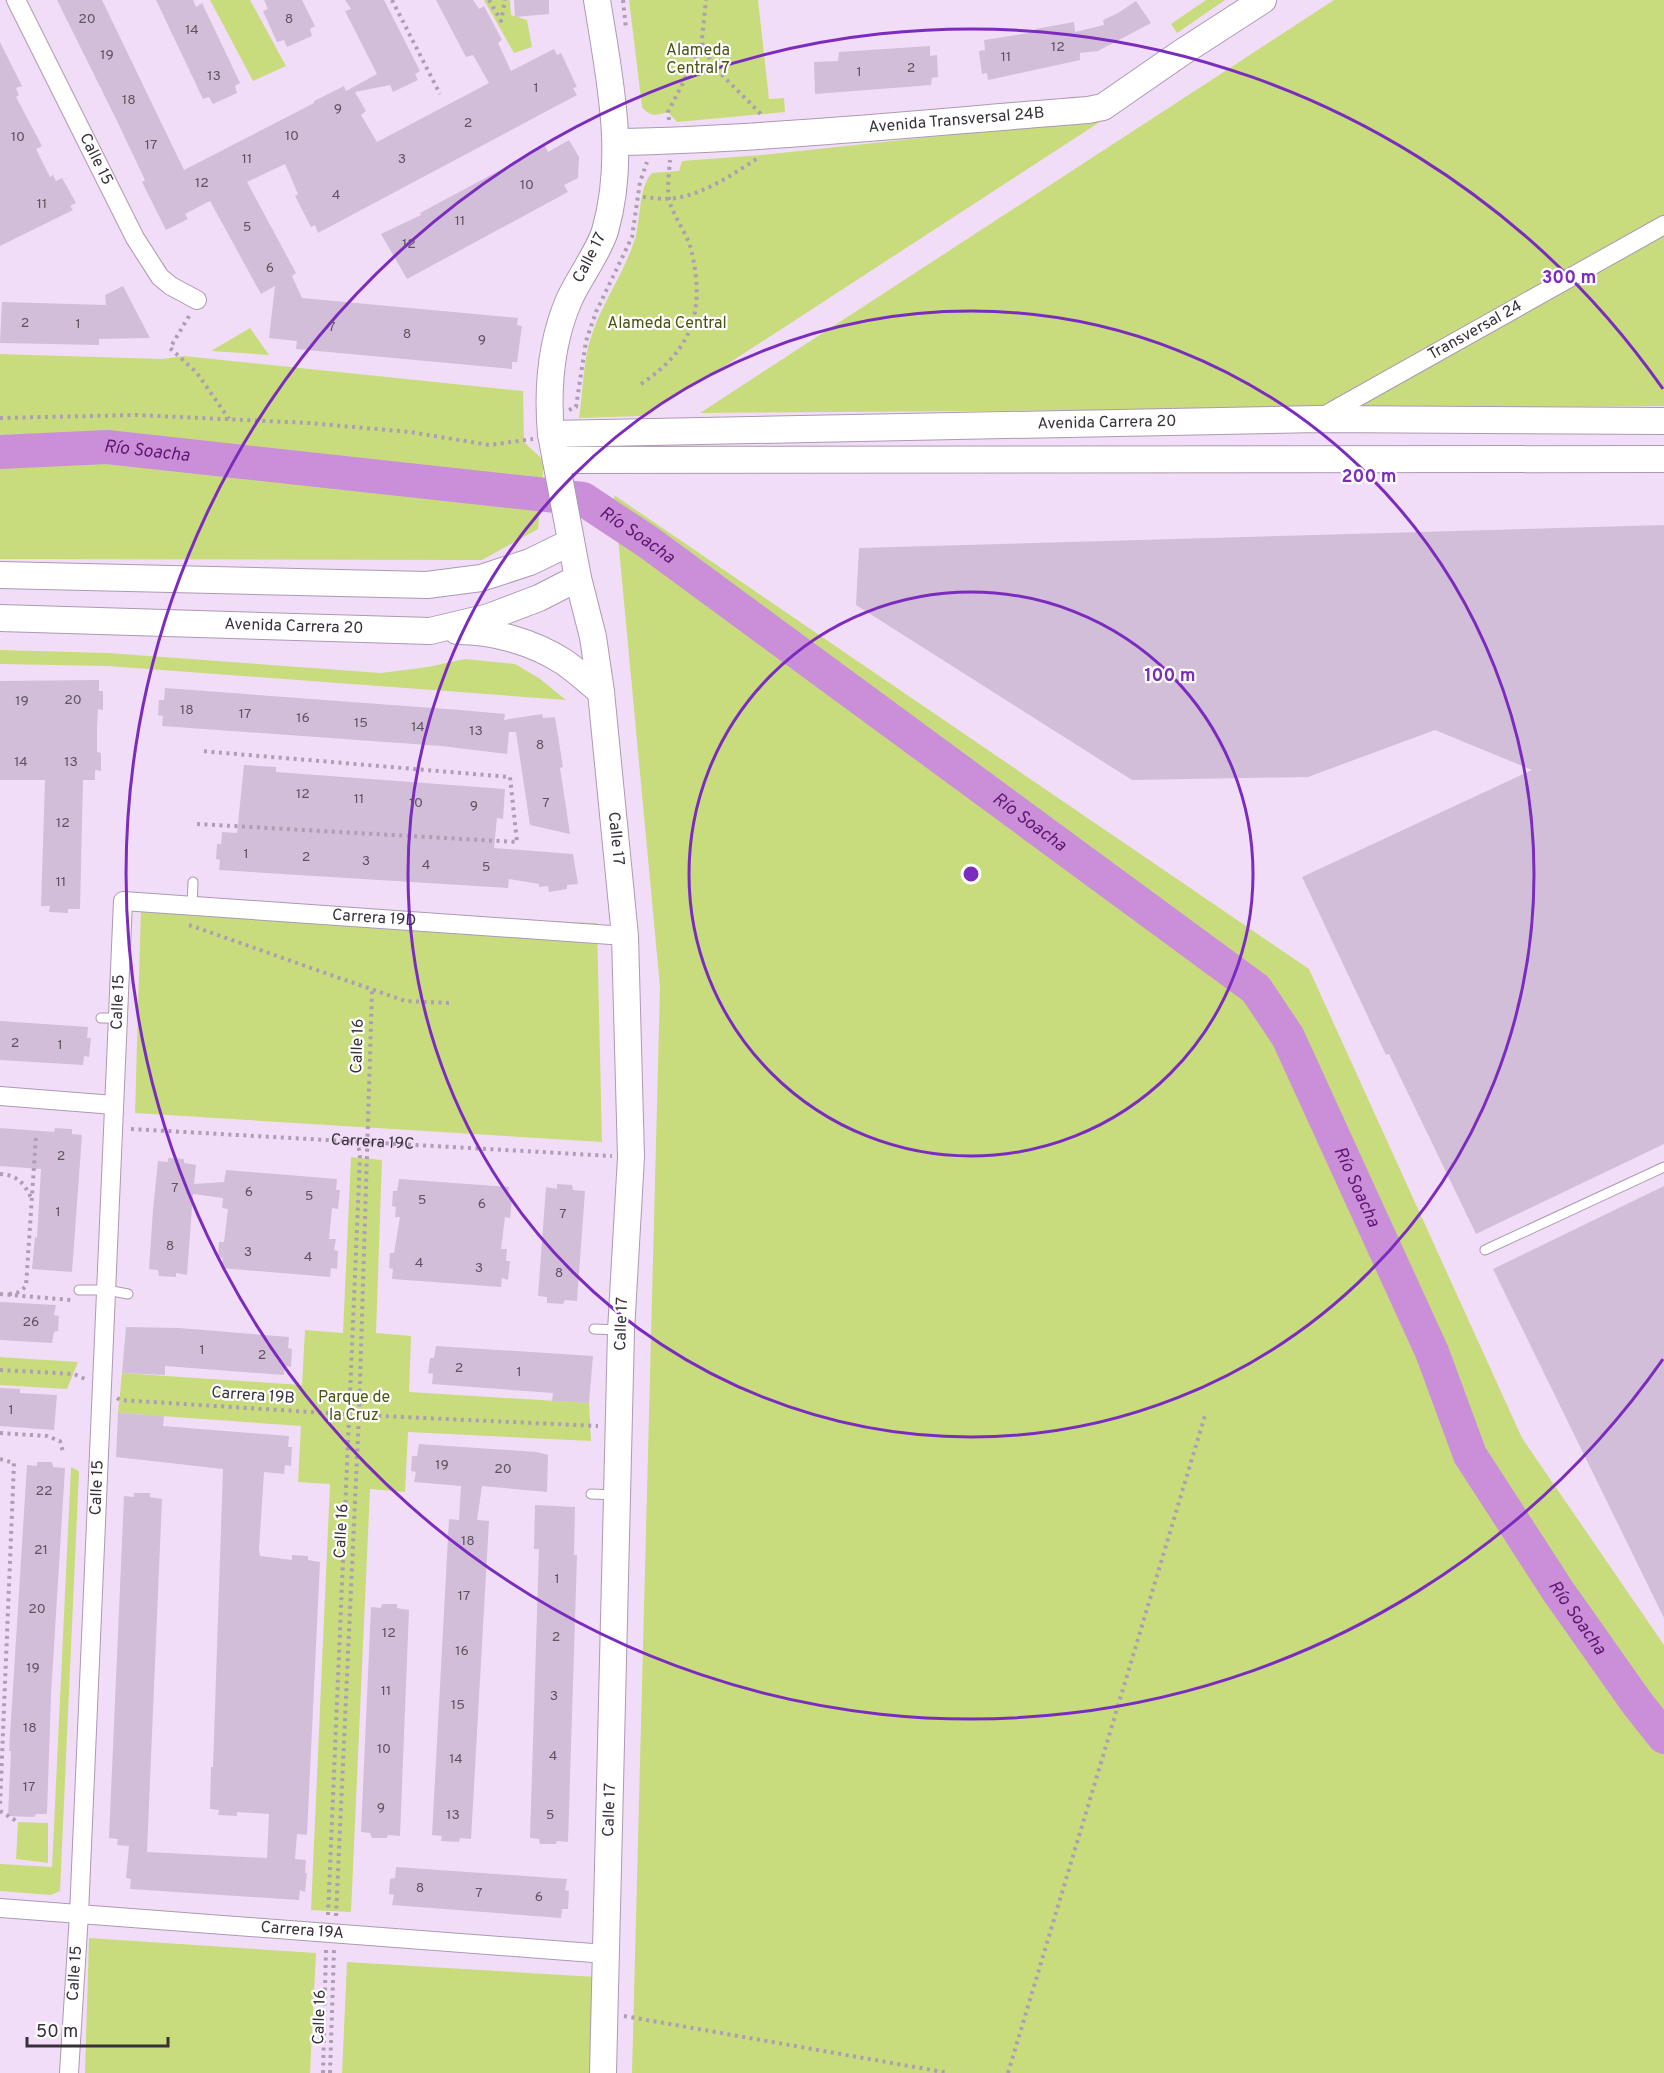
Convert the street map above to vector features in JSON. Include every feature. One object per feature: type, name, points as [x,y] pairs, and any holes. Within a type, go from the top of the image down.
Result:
[{"type":"street","name":"Calle 15","points":[[16,0],[135,238],[160,278],[198,300]]},
{"type":"street","name":"Calle 17","points":[[597,0],[617,142],[616,169],[605,232],[569,301],[551,364],[549,413],[578,578],[593,636],[601,692],[625,936],[631,1156],[621,1331],[603,2073]]},
{"type":"street","name":"Avenida Transversal 24B","points":[[617,142],[764,134],[1103,107],[1263,0]]},
{"type":"street","name":"Transversal 24","points":[[1318,419],[1664,225]]},
{"type":"street","name":"Avenida Carrera 20","points":[[551,434],[1318,419],[1664,422]]},
{"type":"street","points":[[558,469],[1664,459]]},
{"type":"street","points":[[0,575],[427,585],[481,578],[530,562],[571,542]]},
{"type":"street","name":"Avenida Carrera 20","points":[[0,618],[430,631],[489,617],[539,598],[578,578]]},
{"type":"street","points":[[430,631],[477,631],[523,642],[565,662],[601,692]]},
{"type":"street","name":"Calle 15","points":[[69,2073],[79,1914],[114,1106],[109,1018],[123,901]]},
{"type":"street","name":"Carrera 19D","points":[[123,901],[625,936]]},
{"type":"street","points":[[0,1096],[114,1106]]},
{"type":"street","name":"Carrera 19A","points":[[0,1908],[606,1954]]},
{"type":"lane","points":[[192,906],[194,882]]},
{"type":"lane","points":[[1485,1250],[1664,1167]]},
{"type":"lane","points":[[79,1290],[107,1290],[128,1294]]},
{"type":"lane","points":[[594,1329],[621,1331]]},
{"type":"lane","points":[[591,1494],[618,1495]]},
{"type":"path","points":[[392,0],[440,94]]},
{"type":"path","points":[[489,0],[501,21],[505,0]]},
{"type":"path","points":[[641,384],[681,349],[696,317],[692,251],[669,199],[668,112],[700,48],[706,0]]},
{"type":"path","points":[[643,197],[669,199],[689,195],[713,185],[763,155],[762,114],[713,66],[701,40]]},
{"type":"path","points":[[198,300],[170,348],[197,373],[229,419]]},
{"type":"path","points":[[0,418],[136,415],[309,423],[410,432],[489,445],[524,442],[551,434]]},
{"type":"path","points":[[196,824],[517,842],[510,777],[200,751]]},
{"type":"path","points":[[185,923],[405,1001],[451,1003]]},
{"type":"path","name":"Calle 16","points":[[330,2073],[331,1932],[359,1415],[372,991]]},
{"type":"path","name":"Carrera 19C","points":[[113,1128],[631,1156]]},
{"type":"path","points":[[9,1294],[20,1292],[26,1286],[36,1136]]},
{"type":"path","points":[[323,2073],[331,1932],[348,1414],[360,1157],[358,1143]]},
{"type":"path","points":[[0,1174],[12,1175],[21,1182],[32,1201]]},
{"type":"path","points":[[0,1294],[71,1301],[79,1290]]},
{"type":"path","name":"Carrera 19B","points":[[0,1370],[74,1374],[103,1388],[120,1400],[359,1415],[592,1425],[619,1429]]},
{"type":"path","points":[[1008,2073],[1206,1412]]},
{"type":"path","points":[[0,1433],[47,1436],[60,1441],[63,1452]]},
{"type":"path","points":[[0,1459],[14,1463],[0,1806]]},
{"type":"path","points":[[0,1811],[18,1822]]},
{"type":"path","points":[[606,2013],[949,2073]]},
{"type":"green space","points":[[210,0],[250,0],[286,66],[253,81]]},
{"type":"green space","points":[[484,0],[510,0],[511,15],[527,20],[532,47],[514,53]]},
{"type":"green space","name":"Alameda Central 7","points":[[629,0],[758,0],[769,99],[784,98],[785,112],[677,122],[668,112],[657,115],[648,113],[642,107]]},
{"type":"green space","points":[[1206,0],[1225,0],[1177,33],[1171,24]]},
{"type":"green space","points":[[1334,0],[1664,0],[1664,406],[700,413]]},
{"type":"green space","name":"Alameda Central","points":[[1106,118],[723,367],[642,416],[579,418],[584,368],[590,340],[635,239],[644,187],[652,173],[679,171],[682,161],[761,155]]},
{"type":"green space","points":[[250,328],[269,355],[211,351]]},
{"type":"green space","points":[[0,354],[162,359],[184,356],[523,391],[524,442],[544,461],[538,529],[482,560],[0,559]]},
{"type":"green space","points":[[614,495],[1309,969],[1522,1438],[1664,1645],[1664,2073],[632,2073],[660,987]]},
{"type":"green space","points":[[0,650],[108,653],[381,673],[428,667],[465,659],[515,664],[539,678],[566,700],[108,666],[0,664]]},
{"type":"green space","points":[[141,907],[597,923],[602,1142],[135,1113]]},
{"type":"green space","name":"Parque de la Cruz","points":[[351,1157],[382,1160],[376,1333],[411,1336],[409,1392],[589,1403],[591,1441],[408,1432],[405,1492],[370,1489],[351,1912],[311,1910],[330,1484],[298,1482],[301,1426],[118,1413],[122,1373],[302,1385],[305,1330],[343,1333]]},
{"type":"green space","points":[[0,1357],[78,1362],[67,1389],[0,1385]]},
{"type":"green space","points":[[71,1467],[79,1471],[60,1891],[51,1895],[0,1891],[0,1864],[52,1867]]},
{"type":"green space","points":[[18,1822],[48,1823],[48,1863],[16,1859]]},
{"type":"green space","points":[[89,1938],[316,1953],[310,2073],[85,2073]]},
{"type":"green space","points":[[347,1962],[596,1977],[591,2073],[342,2073]]},
{"type":"building","points":[[57,0],[102,0],[184,170],[344,86],[346,91],[377,74],[345,11],[351,9],[345,0],[384,0],[420,71],[415,74],[418,80],[393,92],[390,85],[355,92],[366,111],[361,115],[377,142],[489,83],[473,55],[466,57],[436,0],[473,0],[479,9],[484,6],[502,40],[498,43],[511,71],[554,49],[557,55],[561,53],[577,87],[573,88],[577,95],[318,233],[315,225],[311,227],[295,196],[298,194],[285,164],[247,182],[296,273],[292,276],[302,298],[518,318],[517,325],[522,326],[517,362],[512,362],[512,369],[296,349],[297,341],[269,338],[275,286],[261,294],[210,201],[185,214],[188,219],[166,230],[142,182],[145,180],[118,123]]},
{"type":"building","points":[[156,0],[193,0],[196,7],[202,3],[240,83],[235,86],[237,93],[213,104],[209,97],[203,99]]},
{"type":"building","points":[[264,0],[302,0],[315,26],[310,29],[312,36],[287,47],[284,40],[277,42],[263,11],[268,9]]},
{"type":"building","points":[[514,0],[549,0],[549,14],[515,17]]},
{"type":"building","points":[[1136,1],[1151,23],[1098,51],[1080,53],[1080,60],[988,80],[987,73],[982,74],[979,51],[985,50],[984,40],[1036,32],[1035,29],[1074,22],[1075,32],[1104,25],[1103,20]]},
{"type":"building","points":[[0,42],[22,86],[16,88],[19,95],[16,97],[42,146],[36,149],[50,177],[53,175],[56,181],[62,178],[76,203],[70,206],[73,210],[0,246]]},
{"type":"building","points":[[930,46],[930,56],[937,55],[938,77],[932,78],[931,85],[815,94],[814,62],[838,61],[839,52]]},
{"type":"building","points":[[569,140],[579,157],[578,178],[564,185],[568,192],[407,279],[381,234],[421,215],[420,213],[545,146],[548,152]]},
{"type":"building","points":[[123,286],[150,338],[99,339],[99,345],[0,343],[2,302],[106,305],[105,295]]},
{"type":"building","points":[[1664,525],[1664,1144],[1476,1234],[1389,1054],[1386,1055],[1302,877],[1532,770],[1435,730],[1308,777],[1132,780],[856,605],[859,548]]},
{"type":"building","points":[[99,680],[99,691],[103,691],[103,710],[98,709],[97,728],[97,752],[101,753],[101,771],[95,770],[95,780],[83,780],[80,909],[68,909],[68,913],[49,912],[50,906],[41,906],[45,780],[0,780],[0,681]]},
{"type":"building","points":[[165,688],[505,714],[504,720],[542,714],[543,718],[555,717],[570,834],[530,825],[516,732],[509,732],[507,754],[441,746],[162,726],[163,716],[158,715],[159,700],[164,700]]},
{"type":"building","points":[[244,765],[276,767],[276,772],[505,789],[503,819],[497,818],[494,848],[573,854],[578,884],[567,885],[567,889],[549,892],[548,886],[539,887],[539,884],[509,879],[508,888],[219,870],[220,860],[216,859],[217,844],[221,844],[222,832],[237,833]]},
{"type":"building","points":[[0,1021],[88,1027],[87,1038],[91,1038],[89,1057],[84,1056],[83,1065],[0,1060]]},
{"type":"building","points":[[0,1128],[54,1132],[55,1128],[72,1129],[72,1134],[82,1135],[72,1272],[32,1269],[35,1237],[37,1238],[41,1169],[0,1166]]},
{"type":"building","points":[[168,1158],[184,1159],[184,1163],[196,1165],[194,1184],[224,1182],[226,1170],[337,1179],[336,1190],[340,1190],[338,1209],[332,1208],[329,1239],[336,1239],[334,1250],[338,1251],[337,1269],[331,1268],[330,1277],[221,1268],[223,1258],[218,1257],[219,1242],[224,1242],[228,1209],[222,1208],[223,1198],[193,1194],[187,1275],[176,1273],[176,1277],[159,1276],[158,1270],[149,1269],[153,1210],[158,1161],[168,1162]]},
{"type":"building","points":[[399,1179],[509,1187],[508,1199],[512,1199],[510,1218],[505,1217],[501,1249],[507,1249],[506,1261],[510,1261],[508,1280],[502,1278],[501,1287],[392,1279],[393,1269],[389,1268],[390,1253],[394,1253],[400,1217],[395,1217],[396,1207],[392,1206],[393,1191],[397,1191]]},
{"type":"building","points":[[557,1184],[572,1185],[573,1190],[585,1191],[577,1301],[565,1300],[563,1304],[547,1303],[547,1297],[538,1296],[546,1187],[557,1189]]},
{"type":"building","points":[[1664,1186],[1664,1618],[1493,1269]]},
{"type":"building","points":[[0,1302],[56,1305],[54,1315],[59,1316],[58,1331],[54,1332],[52,1343],[0,1340]]},
{"type":"building","points":[[126,1327],[179,1328],[289,1337],[288,1348],[292,1349],[291,1367],[285,1366],[284,1375],[165,1366],[165,1375],[122,1373]]},
{"type":"building","points":[[436,1346],[593,1356],[589,1403],[552,1401],[553,1393],[432,1384],[433,1374],[428,1373],[430,1358],[434,1358]]},
{"type":"building","points":[[0,1388],[20,1389],[20,1393],[57,1395],[54,1430],[0,1426]]},
{"type":"building","points":[[118,1413],[164,1416],[163,1426],[289,1436],[288,1447],[292,1447],[291,1466],[285,1465],[284,1474],[264,1472],[259,1549],[260,1556],[292,1560],[292,1555],[308,1556],[308,1560],[320,1562],[307,1835],[297,1834],[295,1859],[306,1860],[305,1892],[300,1890],[299,1900],[130,1889],[131,1879],[126,1878],[129,1846],[117,1845],[118,1839],[109,1838],[124,1496],[134,1497],[134,1493],[150,1493],[150,1497],[162,1499],[147,1852],[267,1858],[269,1814],[237,1812],[237,1816],[218,1815],[219,1810],[210,1809],[223,1469],[116,1457]]},
{"type":"building","points":[[419,1444],[537,1452],[548,1455],[547,1492],[482,1486],[477,1520],[489,1521],[471,1839],[460,1838],[459,1842],[441,1841],[442,1836],[432,1835],[449,1519],[459,1520],[461,1486],[414,1482],[416,1472],[411,1471],[412,1456],[417,1456]]},
{"type":"building","points":[[37,1462],[52,1462],[53,1467],[65,1468],[51,1695],[47,1814],[36,1814],[34,1817],[8,1816],[11,1751],[9,1751],[27,1465],[37,1466]]},
{"type":"building","points":[[535,1505],[575,1507],[574,1555],[577,1555],[568,1842],[557,1841],[556,1844],[540,1844],[539,1839],[530,1838],[539,1549],[534,1549]]},
{"type":"building","points":[[382,1604],[397,1604],[397,1608],[409,1610],[400,1836],[388,1835],[387,1838],[372,1838],[370,1833],[361,1832],[371,1607],[381,1608]]},
{"type":"building","points":[[396,1867],[567,1879],[565,1890],[569,1891],[568,1909],[562,1909],[561,1918],[392,1905],[394,1895],[389,1894],[390,1879],[395,1878]]},
{"type":"waterway","name":"Río Soacha","points":[[0,452],[107,447],[583,499],[648,542],[1256,989],[1288,1037],[1432,1352],[1470,1455],[1558,1591],[1637,1703],[1664,1737]]}]
